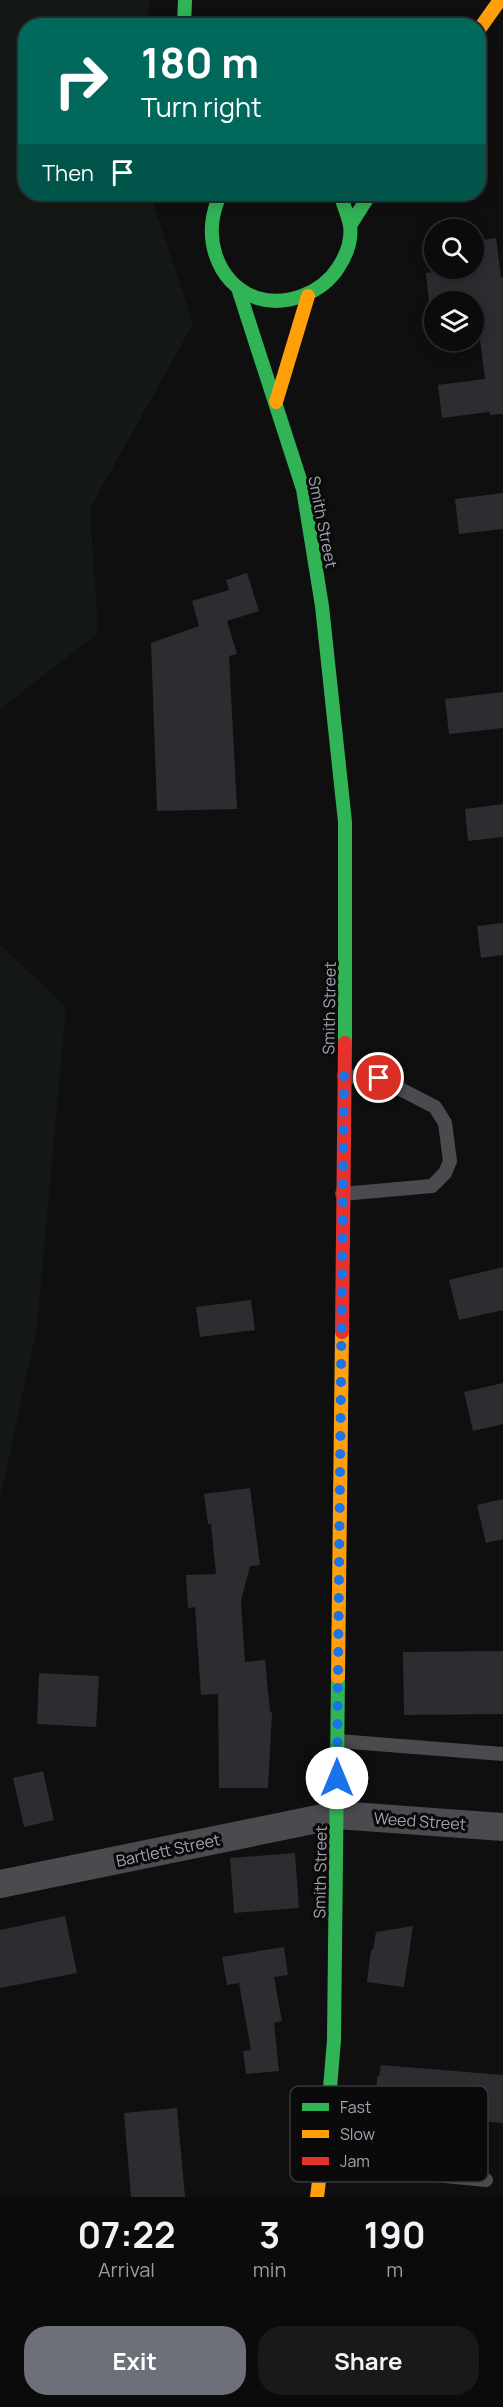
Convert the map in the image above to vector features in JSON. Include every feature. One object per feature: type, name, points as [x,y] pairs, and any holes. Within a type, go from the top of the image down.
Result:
[{"type":"street","points":[[184,18],[185,0]]},
{"type":"street","points":[[486,19],[500,0]]},
{"type":"street","points":[[216,201],[210,233],[212,249],[218,264],[238,288],[254,297],[272,301],[291,301],[308,296],[327,284],[341,267],[350,246],[351,224],[344,201]]},
{"type":"street","points":[[351,224],[366,201]]},
{"type":"street","name":"Smith Street","points":[[238,288],[303,489],[322,606],[345,822],[338,1742],[334,2040],[331,2086]]},
{"type":"street","points":[[276,402],[308,296]]},
{"type":"street","name":"Weed Street","points":[[337,1815],[503,1827]]},
{"type":"street","name":"Bartlett Street","points":[[0,1884],[337,1815]]},
{"type":"street","name":"Smith Street","points":[[317,2197],[319,2182]]},
{"type":"lane","points":[[342,1194],[432,1186],[445,1173],[450,1161],[445,1123],[435,1107],[379,1078],[344,1076]]},
{"type":"lane","points":[[338,1742],[503,1754]]},
{"type":"shaded area","points":[[0,0],[149,0],[148,18],[18,18],[18,201],[152,201],[193,324],[90,508],[98,633],[0,709]]},
{"type":"shaded area","points":[[0,945],[66,1007],[37,1326],[0,1500]]},
{"type":"building","points":[[496,238],[501,277],[503,277],[503,414],[490,415],[489,412],[442,418],[438,385],[485,379],[482,351],[484,351],[484,291],[428,291],[427,279],[484,279],[484,240]]},
{"type":"building","points":[[503,493],[503,529],[459,534],[455,499]]},
{"type":"building","points":[[247,573],[259,611],[227,621],[237,654],[229,656],[237,809],[157,811],[151,643],[199,626],[192,601],[229,590],[226,580]]},
{"type":"building","points":[[503,692],[503,728],[449,734],[445,699]]},
{"type":"building","points":[[503,804],[503,837],[468,841],[465,809]]},
{"type":"building","points":[[503,923],[503,955],[481,958],[477,926]]},
{"type":"building","points":[[503,1267],[503,1310],[459,1320],[449,1280]]},
{"type":"building","points":[[251,1300],[255,1330],[200,1337],[196,1307]]},
{"type":"building","points":[[503,1383],[503,1424],[473,1431],[464,1392]]},
{"type":"building","points":[[250,1488],[260,1565],[250,1566],[241,1601],[245,1662],[265,1660],[270,1712],[272,1712],[268,1788],[219,1788],[218,1694],[201,1695],[195,1607],[188,1608],[186,1575],[216,1574],[211,1524],[208,1524],[204,1494]]},
{"type":"building","points":[[503,1499],[503,1539],[486,1543],[477,1505]]},
{"type":"building","points":[[503,1651],[503,1714],[404,1715],[403,1652]]},
{"type":"building","points":[[39,1673],[99,1676],[96,1727],[37,1724]]},
{"type":"building","points":[[43,1771],[54,1820],[24,1827],[13,1778]]},
{"type":"building","points":[[295,1853],[299,1908],[234,1913],[230,1858]]},
{"type":"building","points":[[65,1916],[77,1973],[0,1988],[0,1930]]},
{"type":"building","points":[[413,1926],[404,1987],[367,1982],[376,1932]]},
{"type":"building","points":[[284,1947],[288,1975],[274,1977],[282,2021],[274,2023],[279,2071],[246,2074],[243,2051],[251,2050],[239,1983],[227,1985],[222,1957]]},
{"type":"building","points":[[381,2065],[503,2075],[503,2123],[488,2122],[488,2086],[377,2086],[377,2076],[379,2076]]},
{"type":"building","points":[[177,2108],[185,2197],[131,2197],[124,2113]]},
{"type":"traffic: fast","points":[[184,18],[185,0]]},
{"type":"traffic: fast","points":[[218,201],[212,224],[212,239],[221,268],[230,281],[242,291],[257,298],[280,301],[313,291],[331,277],[341,263],[348,248],[350,236],[349,221],[342,201]]},
{"type":"traffic: fast","points":[[351,224],[366,201]]},
{"type":"traffic: fast","points":[[238,288],[303,489],[322,606],[345,822],[345,1043]]},
{"type":"traffic: fast","points":[[330,2086],[334,2040],[338,1677]]},
{"type":"traffic: slow","points":[[486,20],[500,0]]},
{"type":"traffic: slow","points":[[276,402],[308,296]]},
{"type":"traffic: slow","points":[[338,1677],[342,1332]]},
{"type":"traffic: slow","points":[[317,2197],[319,2182]]},
{"type":"traffic: jam","points":[[342,1332],[345,1043]]},
{"type":"route","points":[[337,1778],[344,1076],[379,1078]]}]
